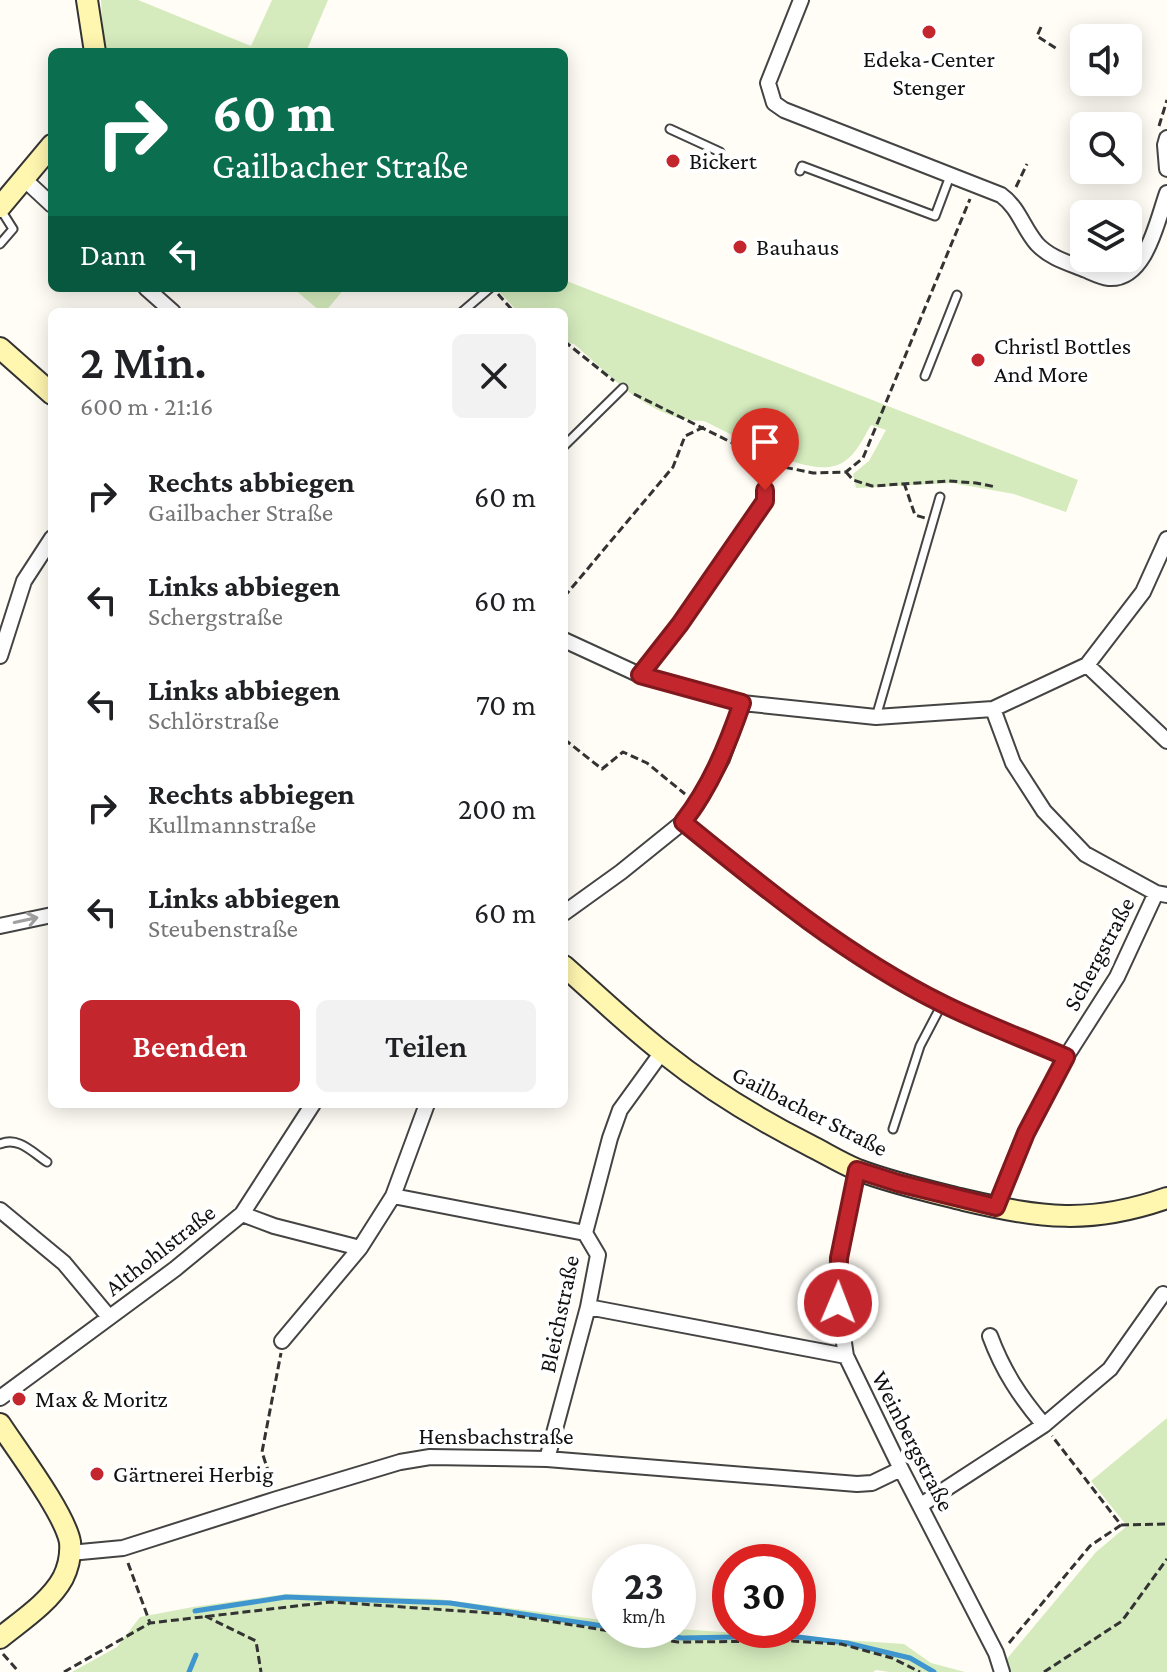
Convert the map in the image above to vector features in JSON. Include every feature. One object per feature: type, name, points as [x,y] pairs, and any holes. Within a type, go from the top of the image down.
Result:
[{"type":"street","points":[[87,0],[94,48]]},
{"type":"street","points":[[801,0],[768,83],[774,103],[784,110],[975,184],[1010,202],[1035,242],[1048,254],[1111,278],[1125,276],[1142,259],[1167,193]]},
{"type":"street","points":[[1163,135],[1167,169]]},
{"type":"street","points":[[0,208],[48,150]]},
{"type":"street","points":[[24,179],[48,201]]},
{"type":"street","points":[[150,292],[168,308]]},
{"type":"street","points":[[0,348],[48,390]]},
{"type":"street","points":[[568,642],[640,675],[742,703],[876,717],[993,709],[1087,665],[1143,592],[1167,539]]},
{"type":"street","points":[[0,656],[24,581],[48,544]]},
{"type":"street","points":[[1087,665],[1167,741]]},
{"type":"street","points":[[568,910],[683,822],[697,804],[722,759],[742,703]]},
{"type":"street","points":[[993,709],[1013,763],[1044,811],[1085,854],[1162,894]]},
{"type":"street","points":[[683,822],[783,903],[868,962],[942,1004],[1066,1057]]},
{"type":"street","name":"Schergstraße","points":[[996,1207],[1026,1133],[1066,1057],[1117,977],[1162,894]]},
{"type":"street","points":[[0,926],[48,916]]},
{"type":"street","name":"Gailbacher Straße","points":[[568,970],[662,1052],[758,1119],[857,1170],[912,1187],[1049,1216],[1096,1217],[1138,1209],[1167,1198]]},
{"type":"street","name":"Bleichstraße","points":[[547,1459],[588,1307],[598,1255],[585,1233],[610,1138],[620,1110],[662,1052]]},
{"type":"street","name":"Althohlstraße","points":[[0,1398],[175,1269],[242,1214],[310,1108]]},
{"type":"street","points":[[282,1341],[360,1248],[393,1196],[426,1108]]},
{"type":"street","name":"Weinbergstraße","points":[[857,1170],[839,1258],[838,1303],[846,1356],[996,1653],[1002,1672]]},
{"type":"street","points":[[393,1196],[585,1233]]},
{"type":"street","points":[[0,1210],[64,1263],[109,1317]]},
{"type":"street","points":[[242,1214],[274,1226],[360,1248]]},
{"type":"street","points":[[921,1505],[1044,1425],[1110,1369],[1163,1294]]},
{"type":"street","points":[[588,1307],[846,1356]]},
{"type":"street","points":[[990,1336],[1001,1367],[1022,1400],[1044,1425]]},
{"type":"street","points":[[0,1424],[59,1515],[70,1543],[62,1579],[53,1592],[0,1638]]},
{"type":"street","name":"Hensbachstraße","points":[[70,1553],[123,1548],[400,1462],[430,1457],[547,1459],[857,1484],[872,1483],[901,1469]]},
{"type":"lane","points":[[670,129],[720,152]]},
{"type":"lane","points":[[800,171],[802,166],[935,216],[950,175]]},
{"type":"lane","points":[[0,208],[13,229],[0,244]]},
{"type":"lane","points":[[467,308],[487,292]]},
{"type":"lane","points":[[925,376],[957,295]]},
{"type":"lane","points":[[568,442],[623,388]]},
{"type":"lane","points":[[640,675],[680,624],[765,501],[765,490]]},
{"type":"lane","points":[[876,717],[940,497]]},
{"type":"lane","points":[[893,1129],[920,1046],[942,1004]]},
{"type":"lane","points":[[0,1144],[17,1142],[47,1162]]},
{"type":"path","points":[[1041,27],[1037,36],[1057,49]]},
{"type":"path","points":[[1163,135],[1167,100]]},
{"type":"path","points":[[1008,189],[1015,191],[1027,164]]},
{"type":"path","points":[[568,344],[623,388],[779,466],[813,473],[846,472],[863,458],[975,184]]},
{"type":"path","points":[[496,292],[510,308]]},
{"type":"path","points":[[568,592],[673,467],[685,436],[704,427]]},
{"type":"path","points":[[765,490],[779,466]]},
{"type":"path","points":[[846,472],[853,480],[872,486],[949,481],[996,487]]},
{"type":"path","points":[[904,483],[915,515],[933,520]]},
{"type":"path","points":[[568,742],[602,769],[623,752],[647,763],[697,804]]},
{"type":"path","points":[[277,1499],[262,1452],[279,1372],[282,1341]]},
{"type":"path","points":[[1044,1425],[1121,1525]]},
{"type":"path","points":[[996,1653],[1016,1638],[1090,1546],[1121,1525],[1167,1524]]},
{"type":"path","points":[[123,1548],[150,1623]]},
{"type":"path","points":[[1044,1672],[1122,1621],[1167,1559]]},
{"type":"path","points":[[64,1672],[150,1623],[331,1602],[505,1614],[678,1642],[841,1644],[892,1658],[920,1672]]},
{"type":"path","points":[[203,1615],[256,1641],[261,1672]]},
{"type":"path","points":[[0,1650],[19,1672]]},
{"type":"green space","points":[[101,0],[138,0],[251,46],[272,0],[328,0],[308,48],[104,48]]},
{"type":"green space","points":[[568,282],[1078,480],[1066,512],[1014,494],[952,483],[856,488],[853,474],[869,461],[886,430],[871,425],[857,449],[847,460],[834,466],[804,465],[768,452],[704,421],[666,414],[633,395],[574,344],[568,343],[568,308],[514,308],[500,292],[568,292]]},
{"type":"green space","points":[[298,292],[342,292],[328,308],[316,308]]},
{"type":"green space","points":[[1167,1418],[1167,1672],[996,1672],[1096,1552],[1127,1526],[1091,1481]]},
{"type":"green space","points":[[286,1594],[438,1599],[592,1619],[592,1648],[696,1648],[696,1630],[712,1631],[712,1648],[816,1648],[816,1638],[904,1644],[931,1663],[965,1672],[72,1672],[117,1647],[140,1617]]},
{"type":"waterway","points":[[195,1611],[286,1597],[450,1603],[592,1624]]},
{"type":"waterway","points":[[696,1638],[790,1636],[847,1643],[910,1658],[934,1672]]},
{"type":"waterway","points":[[189,1672],[196,1655]]},
{"type":"place","name":"Edeka-Center Stenger","points":[[929,32]]},
{"type":"place","name":"Bickert","points":[[673,161]]},
{"type":"place","name":"Bauhaus","points":[[740,247]]},
{"type":"place","name":"Christl Bottles And More","points":[[978,360]]},
{"type":"place","name":"Max & Moritz","points":[[19,1399]]},
{"type":"place","name":"Gärtnerei Herbig","points":[[97,1474]]},
{"type":"route","points":[[765,490],[765,501],[680,624],[640,675],[742,703],[722,759],[697,804],[683,822],[771,894],[868,962],[942,1004],[1066,1057],[1026,1133],[996,1207],[857,1170],[839,1258],[838,1303]]}]
